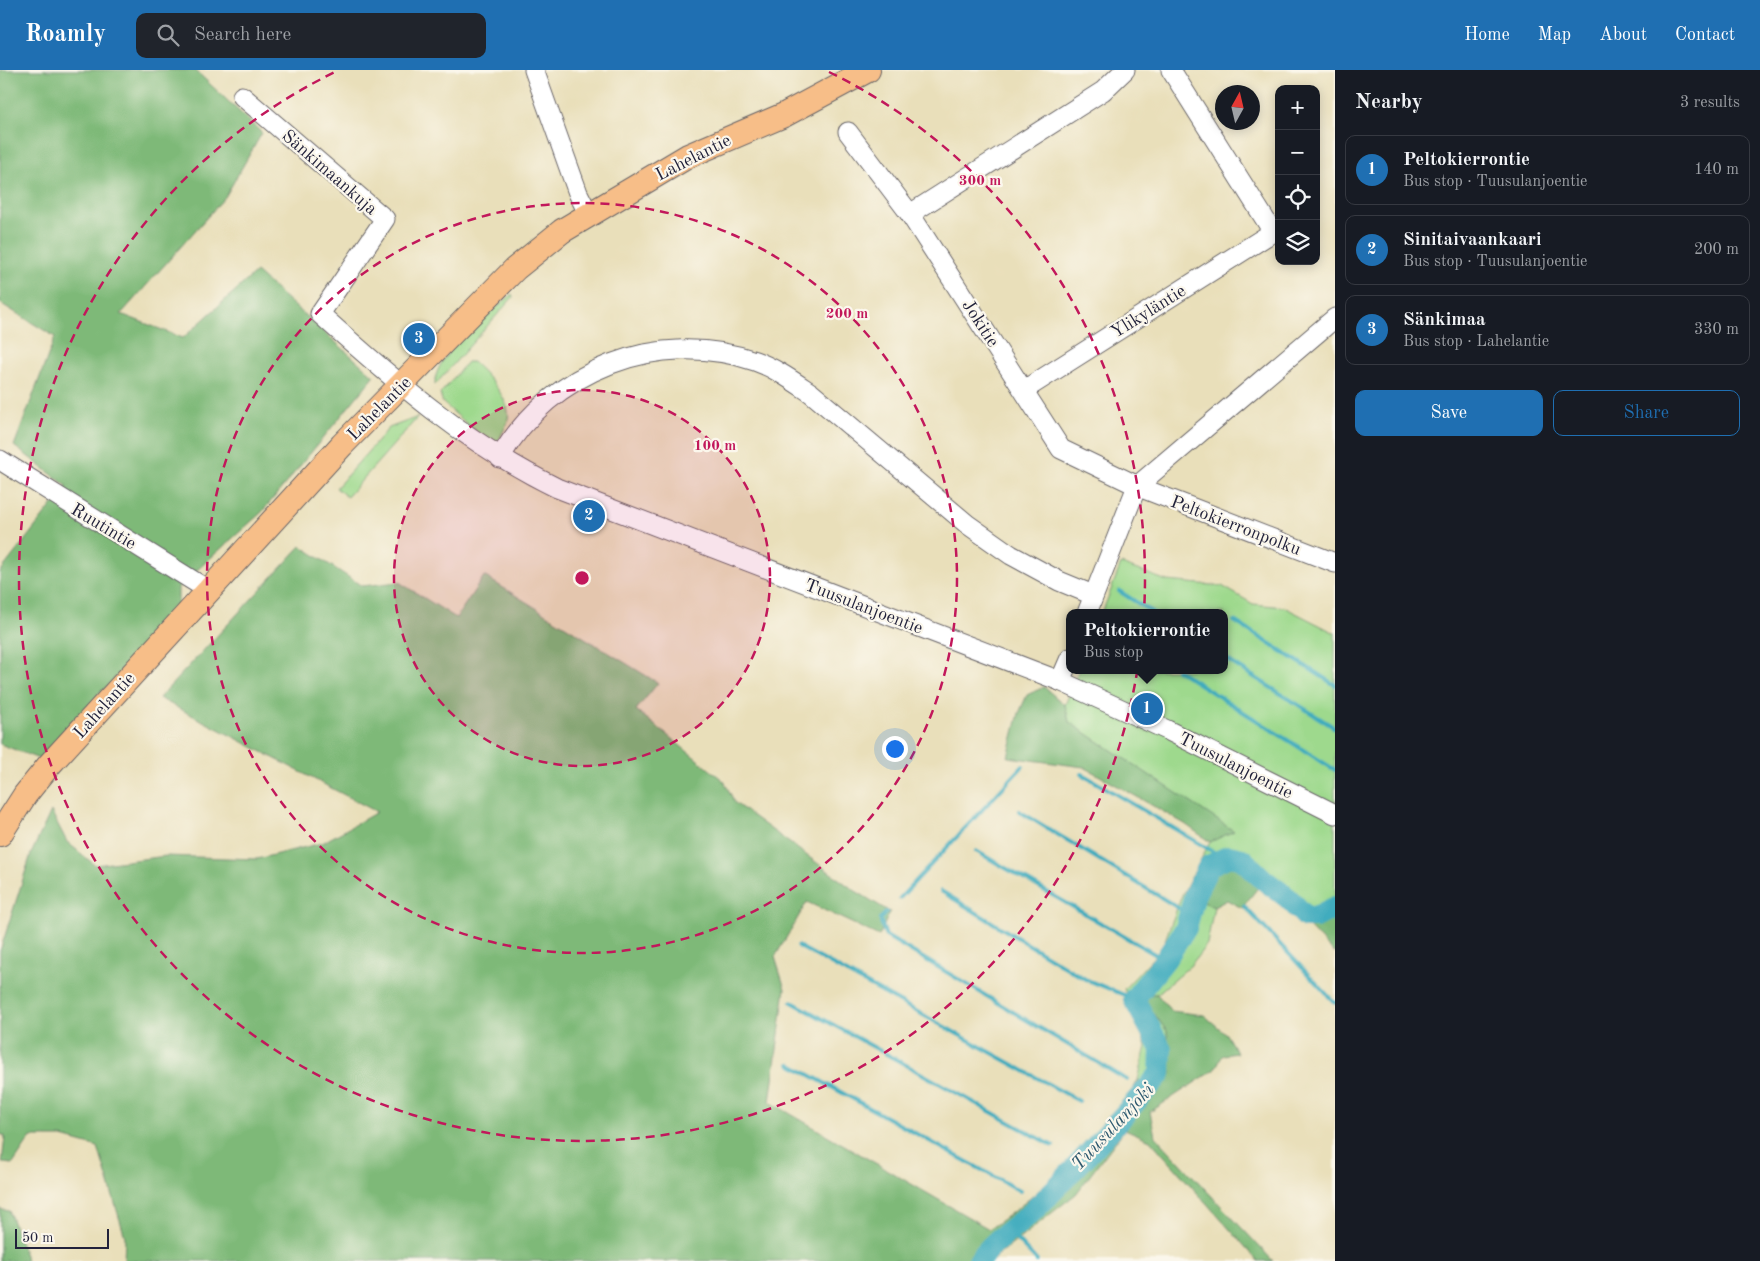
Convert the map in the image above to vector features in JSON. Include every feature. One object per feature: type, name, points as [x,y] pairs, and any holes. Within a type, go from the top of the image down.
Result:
[{"type":"main road","name":"Lahelantie","points":[[0,834],[25,795],[50,764],[208,590],[342,445],[515,269],[562,231],[688,156],[784,115],[868,70]]},
{"type":"street","points":[[534,70],[578,193],[589,214]]},
{"type":"street","points":[[910,214],[1103,91],[1125,70]]},
{"type":"street","name":"Ylikyläntie","points":[[1024,390],[1273,232],[1171,70]]},
{"type":"street","name":"Sänkimaankuja","points":[[242,96],[385,219],[320,314],[402,385]]},
{"type":"street","name":"Jokitie","points":[[848,132],[910,214],[1061,449],[1137,486]]},
{"type":"street","points":[[1089,609],[1137,486],[1335,318]]},
{"type":"street","points":[[500,458],[509,442],[535,411],[581,376],[617,361],[653,352],[682,350],[723,353],[755,362],[786,376],[811,393],[967,524],[1011,555],[1059,581],[1094,595]]},
{"type":"street","name":"Tuusulanjoentie","points":[[402,385],[500,458],[557,488],[1060,681],[1176,734],[1335,814]]},
{"type":"street","name":"Ruutintie","points":[[0,460],[208,590]]},
{"type":"street","name":"Peltokierronpolku","points":[[1137,486],[1335,563]]},
{"type":"street","points":[[1060,681],[1066,667]]},
{"type":"green space","points":[[0,70],[195,70],[262,133],[225,197],[121,314],[183,338],[256,272],[374,376],[262,512],[178,587],[178,611],[39,759],[0,744],[0,572],[67,486],[14,446],[55,337],[0,303]]},
{"type":"green space","points":[[512,294],[513,297],[435,385],[437,373],[443,361],[464,335]]},
{"type":"green space","points":[[467,362],[473,362],[485,374],[498,389],[507,407],[507,423],[499,441],[488,442],[443,403],[440,394]]},
{"type":"green space","points":[[418,417],[347,497],[336,488],[389,428]]},
{"type":"green space","points":[[301,546],[362,586],[399,582],[456,618],[484,576],[658,683],[636,710],[724,781],[735,803],[854,890],[890,912],[879,936],[807,902],[775,957],[785,989],[770,1102],[989,1229],[1031,1198],[1094,1138],[1129,1097],[1138,1080],[1154,1089],[1171,1074],[1167,1031],[1140,995],[1157,994],[1171,1011],[1204,1015],[1226,1034],[1237,1053],[1223,1055],[1214,1070],[1150,1112],[1155,1136],[1273,1261],[1258,1261],[1150,1140],[1125,1129],[1076,1194],[991,1261],[124,1261],[125,1237],[98,1147],[62,1137],[31,1137],[13,1164],[2,1163],[5,1136],[0,1134],[0,951],[31,854],[51,811],[67,842],[95,865],[166,856],[257,859],[322,843],[377,812],[159,698]]},
{"type":"green space","points":[[1121,564],[1167,581],[1222,586],[1253,604],[1284,607],[1335,633],[1335,914],[1305,923],[1235,864],[1198,899],[1214,907],[1207,944],[1191,965],[1157,994],[1140,995],[1167,1031],[1171,1074],[1154,1089],[1138,1080],[1146,1046],[1124,989],[1162,948],[1182,895],[1210,842],[1233,831],[1069,722],[1065,705],[1077,674],[1228,674],[1228,609],[1104,609]]},
{"type":"green space","points":[[1044,687],[1065,705],[1069,722],[1234,831],[1210,842],[1185,824],[1084,767],[1008,757],[1019,713],[1027,695]]},
{"type":"green space","points":[[1235,864],[1260,885],[1242,908],[1227,900],[1214,907],[1197,899],[1217,866]]},
{"type":"green space","points":[[1335,914],[1335,954],[1305,923]]},
{"type":"green space","points":[[0,1209],[9,1211],[27,1261],[0,1261]]},
{"type":"waterway","points":[[1119,591],[1147,609]]},
{"type":"waterway","points":[[1234,621],[1335,685]]},
{"type":"waterway","points":[[1228,661],[1335,728]]},
{"type":"waterway","points":[[1183,674],[1335,770]]},
{"type":"waterway","points":[[900,898],[1023,766]]},
{"type":"waterway","points":[[1082,774],[1224,858]]},
{"type":"waterway","points":[[1019,811],[1190,915]]},
{"type":"waterway","points":[[976,851],[1165,960]]},
{"type":"waterway","name":"Tuusulanjoki","points":[[979,1261],[990,1247],[1032,1212],[1065,1178],[1160,1074],[1161,1049],[1134,999],[1165,960],[1186,928],[1195,894],[1209,866],[1229,856],[1242,859],[1264,880],[1288,898],[1306,917],[1316,917],[1335,907]]},
{"type":"waterway","points":[[941,891],[1085,979],[1134,999]]},
{"type":"waterway","points":[[1244,906],[1335,1003]]},
{"type":"waterway","points":[[887,912],[880,919],[886,936],[1127,1080]]},
{"type":"waterway","points":[[798,946],[1079,1101]]},
{"type":"waterway","points":[[792,1002],[1053,1146]]},
{"type":"waterway","points":[[790,1064],[1020,1191]]},
{"type":"waterway","points":[[1009,1232],[1037,1261]]},
{"type":"place","name":"Sänkimaa","points":[[419,339]]},
{"type":"place","name":"Sinitaivaankaari","points":[[589,516]]},
{"type":"place","name":"Peltokierrontie","points":[[1147,709]]}]
